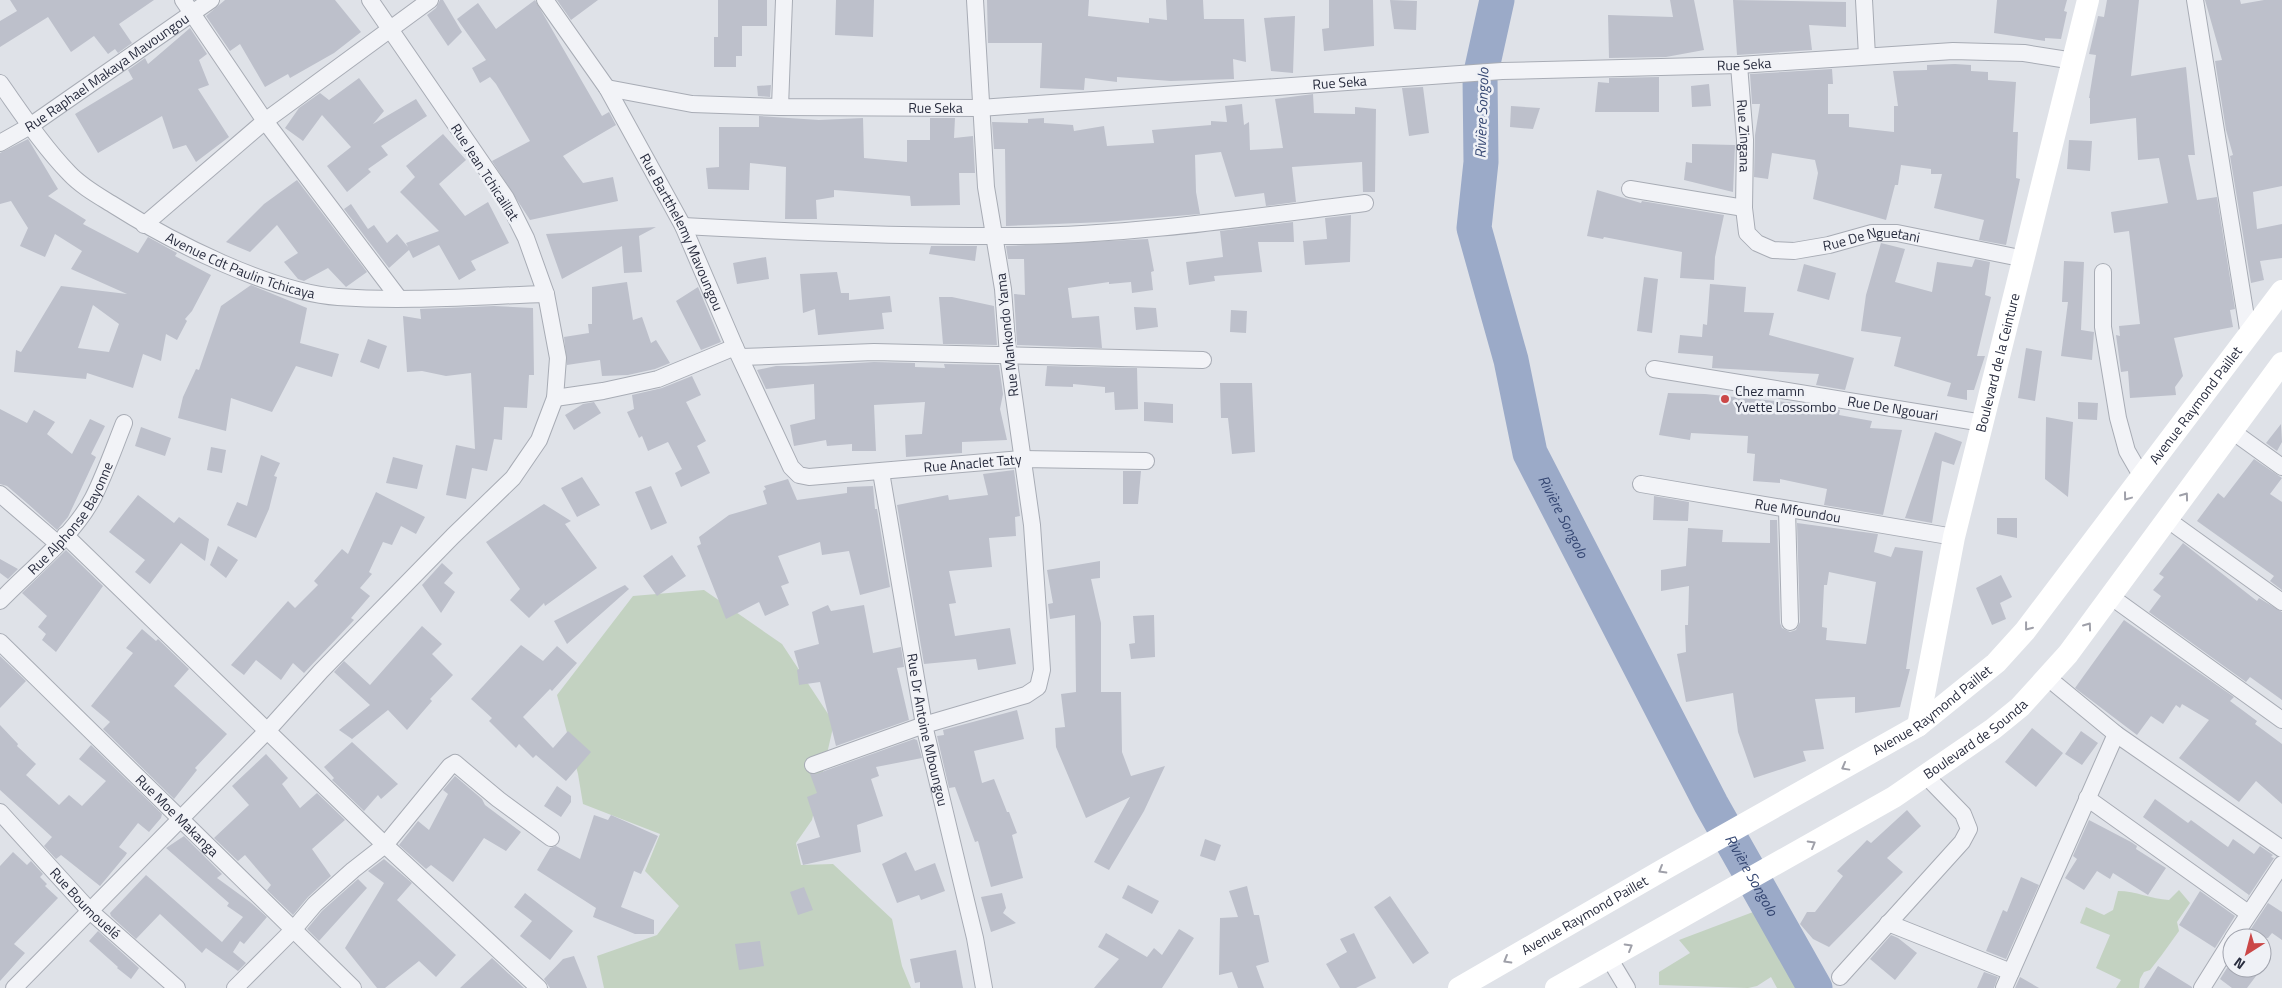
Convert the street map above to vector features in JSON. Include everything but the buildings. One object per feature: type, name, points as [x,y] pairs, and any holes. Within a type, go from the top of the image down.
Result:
[{"type":"main road","name":"Boulevard de la Ceinture","points":[[1918,726],[1954,537],[2025,259],[2088,0]]},
{"type":"main road","name":"Avenue Raymond Paillet","points":[[1459,988],[1918,726],[1996,663],[2025,631],[2282,291]]},
{"type":"main road","name":"Boulevard de Sounda","points":[[1556,988],[1894,796],[1993,729],[2020,707],[2048,678],[2168,520],[2282,363]]},
{"type":"street","name":"Rue Raphael Makaya Mavoungou","points":[[0,143],[30,126],[187,6],[210,0]]},
{"type":"street","name":"Rue Jean Tchicaillat","points":[[14,988],[268,730],[321,671],[453,536],[513,478],[539,440],[556,398],[558,358],[546,294],[526,238],[506,198],[370,0]]},
{"type":"street","points":[[144,224],[265,121],[430,0]]},
{"type":"street","name":"Rue Bartthelemy Mavoungou","points":[[545,0],[607,88],[683,226],[791,467],[799,475]]},
{"type":"street","points":[[780,107],[784,0]]},
{"type":"street","name":"Rue Mankondo Yama","points":[[924,725],[1026,695],[1038,687],[1042,670],[1032,525],[1008,355],[1003,289],[992,235],[980,108],[975,0]]},
{"type":"street","points":[[1864,0],[1867,56]]},
{"type":"street","points":[[2195,0],[2249,336]]},
{"type":"street","points":[[187,6],[265,121],[398,297]]},
{"type":"street","name":"Rue Seka","points":[[607,88],[692,104],[780,107],[980,108],[1502,71],[1739,65],[1962,51],[2024,52],[2074,60]]},
{"type":"street","name":"Rue Zingana","points":[[1739,65],[1745,140],[1744,208]]},
{"type":"street","name":"Avenue Cdt Paulin Tchicaya","points":[[0,83],[30,126],[69,174],[86,189],[144,224],[224,264],[282,285],[337,297],[546,294]]},
{"type":"street","points":[[1630,189],[1744,208]]},
{"type":"street","points":[[683,226],[826,233],[1056,234],[1162,228],[1365,204]]},
{"type":"street","name":"Rue De Nguetani","points":[[1744,208],[1747,233],[1757,243],[1773,250],[1794,251],[1829,245],[1872,233],[1897,233],[2025,259]]},
{"type":"street","points":[[2103,272],[2103,326],[2118,418],[2127,451],[2142,477]]},
{"type":"street","points":[[556,398],[603,392],[658,379],[738,352],[874,352],[1203,360]]},
{"type":"street","name":"Rue De Ngouari","points":[[1654,369],[1983,423]]},
{"type":"street","name":"Rue Alphonse Bayonne","points":[[0,600],[61,539],[93,498],[124,423]]},
{"type":"street","points":[[2232,431],[2282,467]]},
{"type":"street","name":"Rue Anaclet Taty","points":[[799,475],[810,477],[1022,460],[1146,461]]},
{"type":"street","name":"Rue Dr Antoine Mboungou","points":[[881,472],[924,725],[975,938],[984,988]]},
{"type":"street","name":"Rue Mfoundou","points":[[1641,484],[1954,537]]},
{"type":"street","points":[[0,494],[61,539],[268,730],[385,845],[539,988]]},
{"type":"street","points":[[1787,509],[1790,622]]},
{"type":"street","points":[[2168,520],[2282,602]]},
{"type":"street","points":[[2110,596],[2282,720]]},
{"type":"street","name":"Rue Moe Makanga","points":[[0,642],[353,988]]},
{"type":"street","points":[[2048,678],[2116,734],[2282,849]]},
{"type":"street","points":[[813,765],[924,725]]},
{"type":"street","points":[[2004,988],[2116,734]]},
{"type":"street","points":[[235,988],[293,930],[315,904],[353,870],[385,845],[450,766],[455,763],[498,799],[552,838]]},
{"type":"street","points":[[1840,977],[1962,842],[1969,829],[1963,814],[1925,775]]},
{"type":"street","points":[[2088,798],[2248,913]]},
{"type":"street","name":"Rue Boumouelé","points":[[0,812],[90,911],[177,988]]},
{"type":"street","points":[[2239,928],[2282,864]]},
{"type":"street","points":[[1888,923],[2011,972]]},
{"type":"street","points":[[2202,988],[2222,955]]},
{"type":"street","points":[[1608,958],[1627,988]]},
{"type":"street","points":[[0,984],[4,988]]},
{"type":"green space","points":[[704,590],[782,644],[834,723],[812,820],[796,843],[801,865],[833,864],[892,919],[902,966],[911,988],[604,988],[597,956],[657,935],[679,906],[645,871],[660,834],[583,804],[578,774],[557,695],[633,596]]},
{"type":"green space","points":[[2179,890],[2190,903],[2177,922],[2179,931],[2150,970],[2144,972],[2140,979],[2139,988],[2116,988],[2121,980],[2096,968],[2110,935],[2080,923],[2086,907],[2104,915],[2113,910],[2118,891],[2169,900]]},
{"type":"green space","points":[[1761,909],[1809,988],[1777,988],[1771,977],[1757,986],[1748,988],[1659,985],[1659,972],[1690,953],[1679,940]]},
{"type":"waterway","name":"Rivière Songolo","points":[[1497,0],[1480,77],[1481,162],[1474,228],[1511,360],[1530,453],[1711,804],[1815,988]]},
{"type":"place","name":"Chez mamn Yvette Lossombo","points":[[1725,399]]}]
